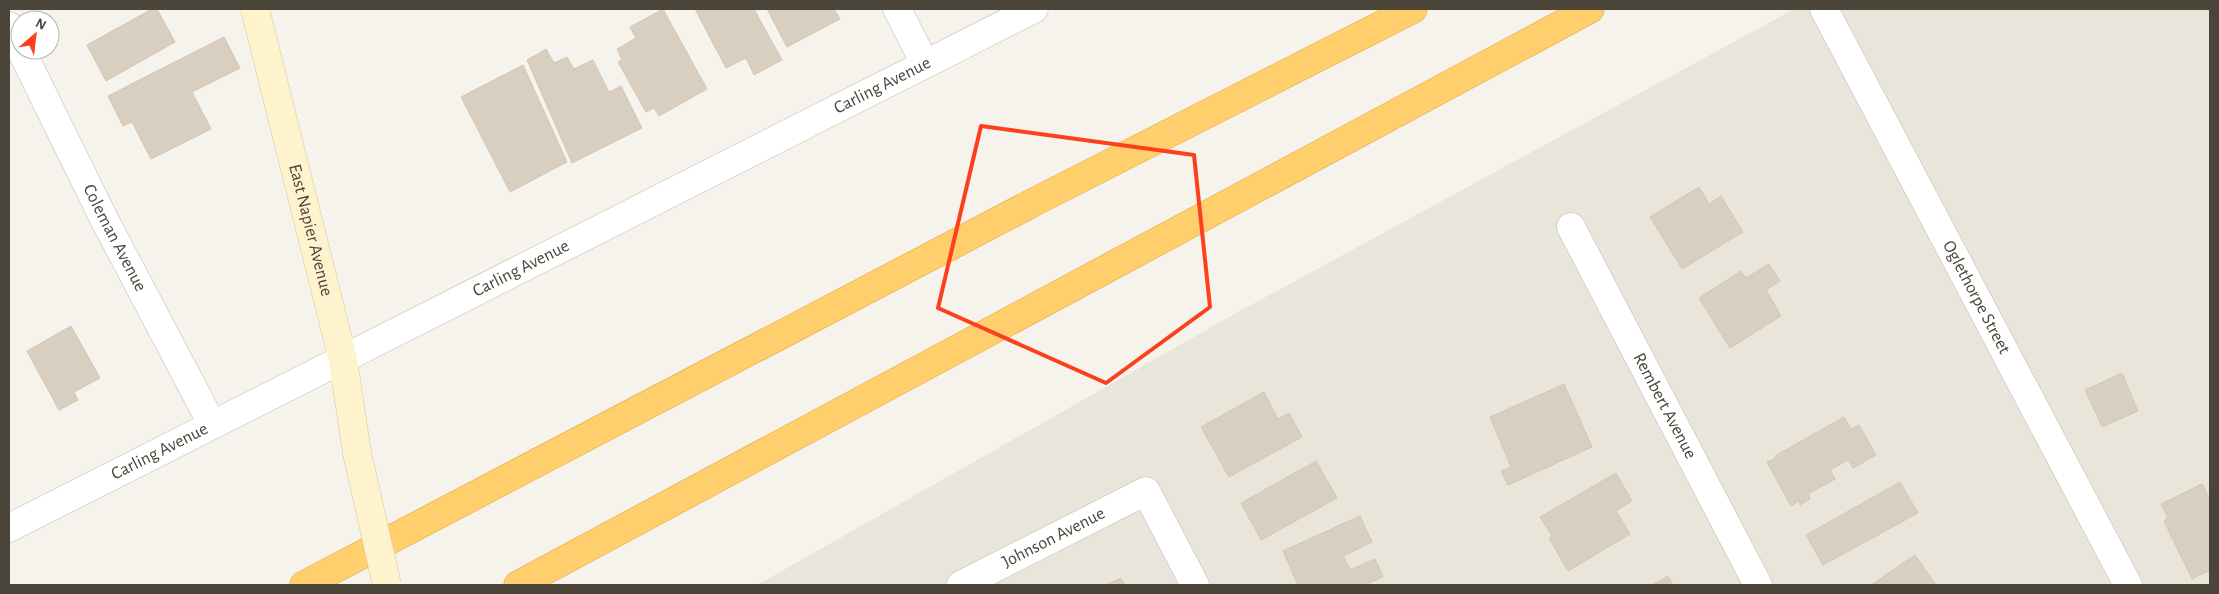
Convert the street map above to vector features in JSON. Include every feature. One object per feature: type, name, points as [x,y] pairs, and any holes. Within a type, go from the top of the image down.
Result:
[{"type":"highway","points":[[304,585],[1038,200],[1413,9]]},
{"type":"highway","points":[[518,585],[1590,9]]},
{"type":"street","name":"East Napier Avenue","points":[[255,9],[343,360],[357,454],[387,585]]},
{"type":"street","points":[[897,9],[925,64]]},
{"type":"street","name":"Carling Avenue","points":[[9,528],[1034,9]]},
{"type":"street","name":"Oglethorpe Street","points":[[1824,9],[2128,585]]},
{"type":"street","name":"Coleman Avenue","points":[[25,60],[104,219],[212,424]]},
{"type":"street","name":"Rembert Avenue","points":[[1571,228],[1758,585]]},
{"type":"street","name":"Johnson Avenue","points":[[961,585],[1146,491],[1195,585]]},
{"type":"highlighted area","points":[[981,126],[1194,155],[1210,307],[1106,383],[938,308]]},
{"type":"shaded area","points":[[1794,9],[2210,9],[2210,585],[757,585],[1229,317]]},
{"type":"building","points":[[152,9],[157,9],[175,42],[106,81],[87,45]]},
{"type":"building","points":[[663,9],[707,89],[659,116],[654,108],[646,112],[618,62],[622,60],[617,49],[636,38],[630,27]]},
{"type":"building","points":[[695,9],[754,9],[782,60],[754,75],[746,58],[726,68]]},
{"type":"building","points":[[767,9],[834,9],[840,19],[787,47]]},
{"type":"building","points":[[224,37],[240,68],[192,92],[211,129],[151,159],[132,122],[123,126],[108,96]]},
{"type":"building","points":[[546,49],[554,63],[567,57],[574,69],[593,60],[609,92],[621,86],[642,128],[572,163],[527,60]]},
{"type":"building","points":[[523,65],[567,162],[510,192],[461,97]]},
{"type":"building","points":[[1699,187],[1709,204],[1721,196],[1743,232],[1682,269],[1650,217]]},
{"type":"building","points":[[1769,264],[1780,281],[1766,290],[1781,316],[1730,348],[1699,298],[1741,271],[1746,278]]},
{"type":"building","points":[[71,326],[100,378],[74,392],[78,400],[59,410],[27,351]]},
{"type":"building","points":[[2122,373],[2138,411],[2102,427],[2085,390]]},
{"type":"building","points":[[1564,384],[1592,447],[1508,485],[1501,471],[1511,467],[1490,417]]},
{"type":"building","points":[[1264,392],[1278,419],[1289,413],[1302,437],[1229,477],[1201,427]]},
{"type":"building","points":[[1844,417],[1851,429],[1859,425],[1876,455],[1853,468],[1848,460],[1830,470],[1835,479],[1808,494],[1810,499],[1800,505],[1799,501],[1791,506],[1767,462]]},
{"type":"building","points":[[1316,461],[1337,498],[1261,540],[1241,503]]},
{"type":"building","points":[[1616,473],[1632,501],[1616,511],[1630,534],[1568,571],[1549,538],[1552,536],[1540,517]]},
{"type":"building","points":[[1900,482],[1918,513],[1823,565],[1806,535]]},
{"type":"building","points":[[2202,484],[2210,499],[2210,570],[2192,579],[2164,521],[2168,518],[2161,504]]},
{"type":"building","points":[[1360,516],[1372,542],[1343,556],[1350,570],[1375,559],[1383,577],[1364,585],[1298,585],[1283,551]]},
{"type":"building","points":[[1915,555],[1936,585],[1871,585]]},
{"type":"building","points":[[1668,576],[1673,585],[1652,585]]},
{"type":"building","points":[[1121,578],[1125,585],[1106,585]]}]
